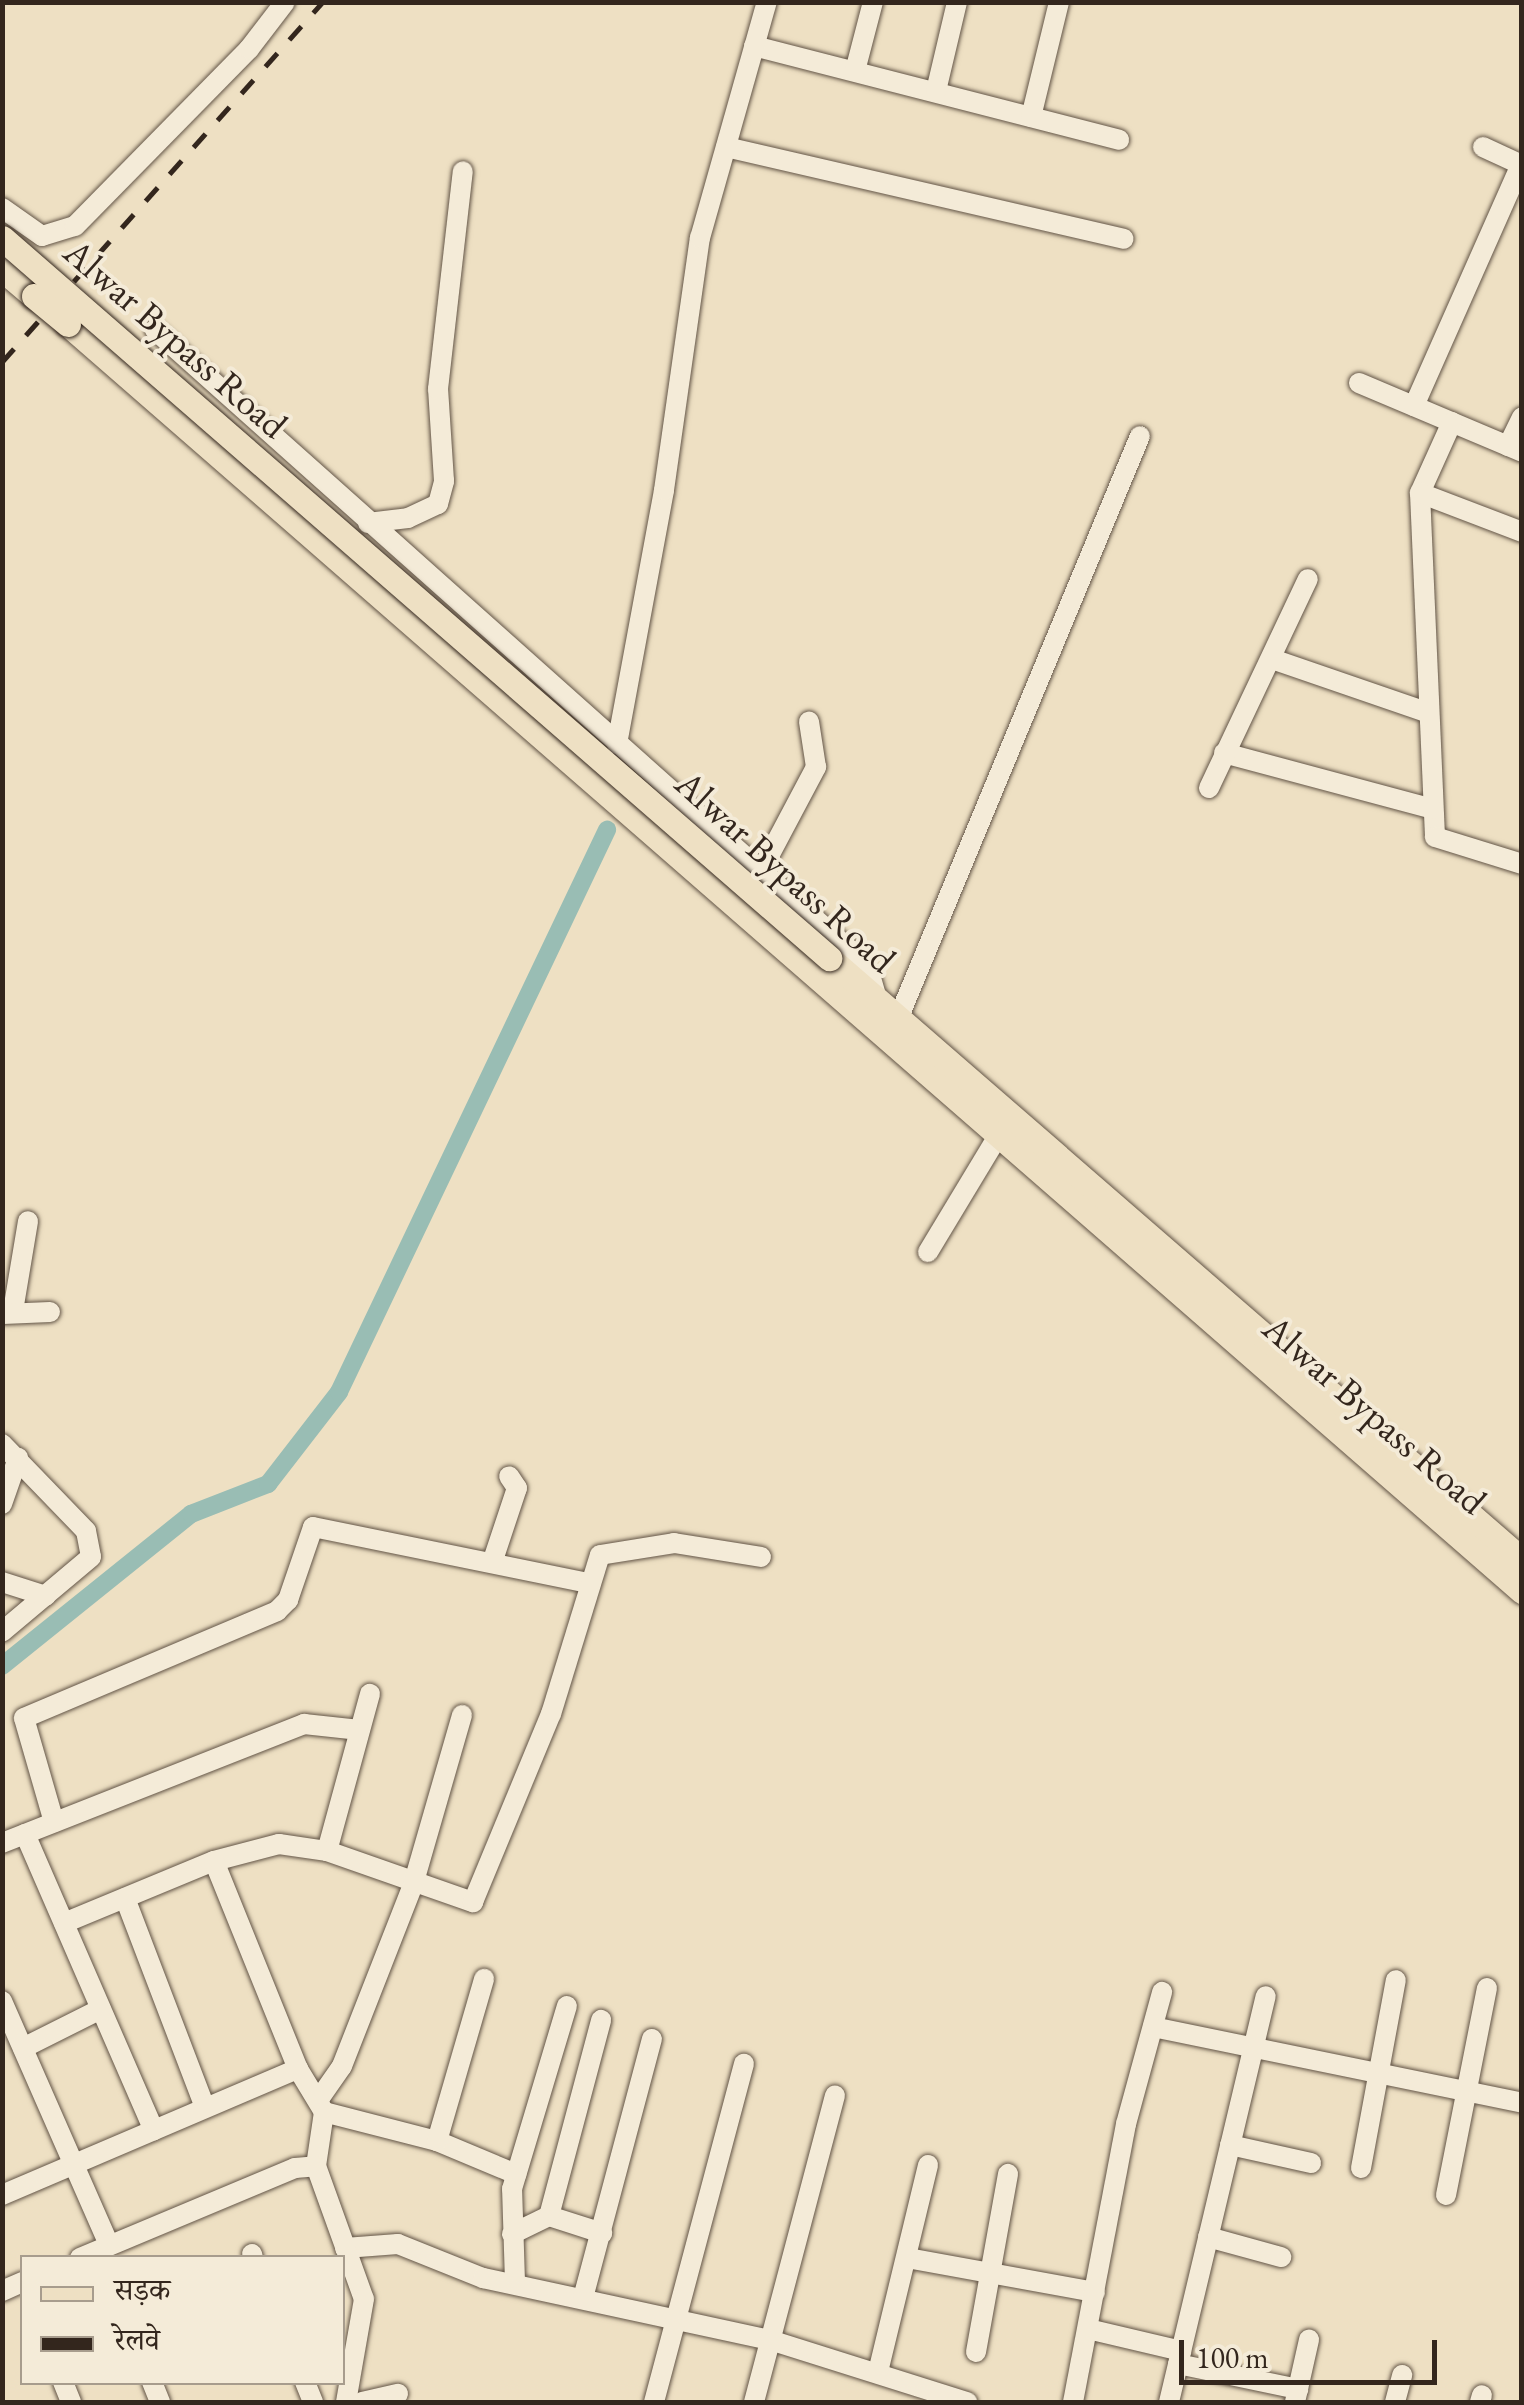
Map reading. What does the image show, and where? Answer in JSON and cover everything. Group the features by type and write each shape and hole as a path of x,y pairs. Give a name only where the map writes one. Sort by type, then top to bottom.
{"main road":[{"name":"Alwar Bypass Road","path":"2,238 1522,1560"},
{"name":"Alwar Bypass Road","path":"2,269 1522,1591"}],"street":[{"path":"2,208 42,236 75,226 249,49 285,2"},
{"path":"617,744 700,238 767,2"},
{"path":"855,70 873,2"},
{"path":"936,91 957,2"},
{"path":"1031,117 1059,2"},
{"path":"754,46 1119,140"},
{"path":"726,147 1123,239"},
{"path":"1414,406 1521,165 1484,148"},
{"path":"368,523 408,518 438,504 444,481 438,389 463,171"},
{"path":"155,330 857,958 888,1011"},
{"path":"1359,383 1515,449 1522,417"},
{"path":"1452,422 1420,493 1426,712 1435,837 1522,864"},
{"path":"888,1011 1140,436"},
{"path":"1420,493 1522,532"},
{"path":"1209,788 1308,578"},
{"path":"1272,659 1426,712"},
{"path":"762,872 816,767 809,722"},
{"path":"1224,752 1433,809"},
{"path":"928,1252 998,1136"},
{"path":"28,1221 8,1313 50,1312"},
{"path":"2,1504 10,1451"},
{"path":"2,1632 92,1557 86,1531 10,1451"},
{"path":"493,1560 517,1488 509,1476"},
{"path":"54,1822 24,1718 278,1611 288,1600 313,1527 493,1560 590,1583"},
{"path":"64,1923 214,1861 280,1844 327,1851 467,1902 478,1898 551,1714 600,1555 613,1548 674,1543 762,1557"},
{"path":"2,1582 46,1596"},
{"path":"327,1851 370,1694"},
{"path":"346,2402 364,2300 316,2166 322,2106 342,2066 413,1885 462,1714"},
{"path":"2,1843 304,1724 360,1730"},
{"path":"24,1834 154,2130"},
{"path":"214,1861 298,2069 322,2106 437,2141 516,2174"},
{"path":"126,1898 205,2108"},
{"path":"437,2141 484,1979"},
{"path":"1361,2168 1396,1980"},
{"path":"1446,2195 1487,1988"},
{"path":"1073,2402 1126,2124 1162,1992"},
{"path":"1169,2402 1266,1996"},
{"path":"2,2001 109,2245"},
{"path":"514,2282 516,2174 567,2006"},
{"path":"23,2048 101,2009"},
{"path":"548,2216 602,2020"},
{"path":"1153,2027 1522,2103"},
{"path":"583,2298 652,2039"},
{"path":"654,2402 744,2064"},
{"path":"2,2195 298,2069"},
{"path":"754,2402 835,2096"},
{"path":"1230,2145 1311,2163"},
{"path":"878,2372 928,2165"},
{"path":"87,2255 280,2174 316,2166"},
{"path":"976,2352 1008,2174"},
{"path":"512,2234 548,2216 602,2233"},
{"path":"1208,2238 1281,2257"},
{"path":"345,2248 398,2244 483,2278 770,2340 967,2402"},
{"path":"907,2258 1095,2292"},
{"path":"1088,2329 1297,2396 1309,2340"},
{"path":"1396,2402 1402,2376"},
{"path":"362,2402 398,2394"}],"waterway":[{"path":"2,1666 191,1514 268,1484 339,1392 607,830"}],"railway":[{"path":"2,362 323,2"}]}
